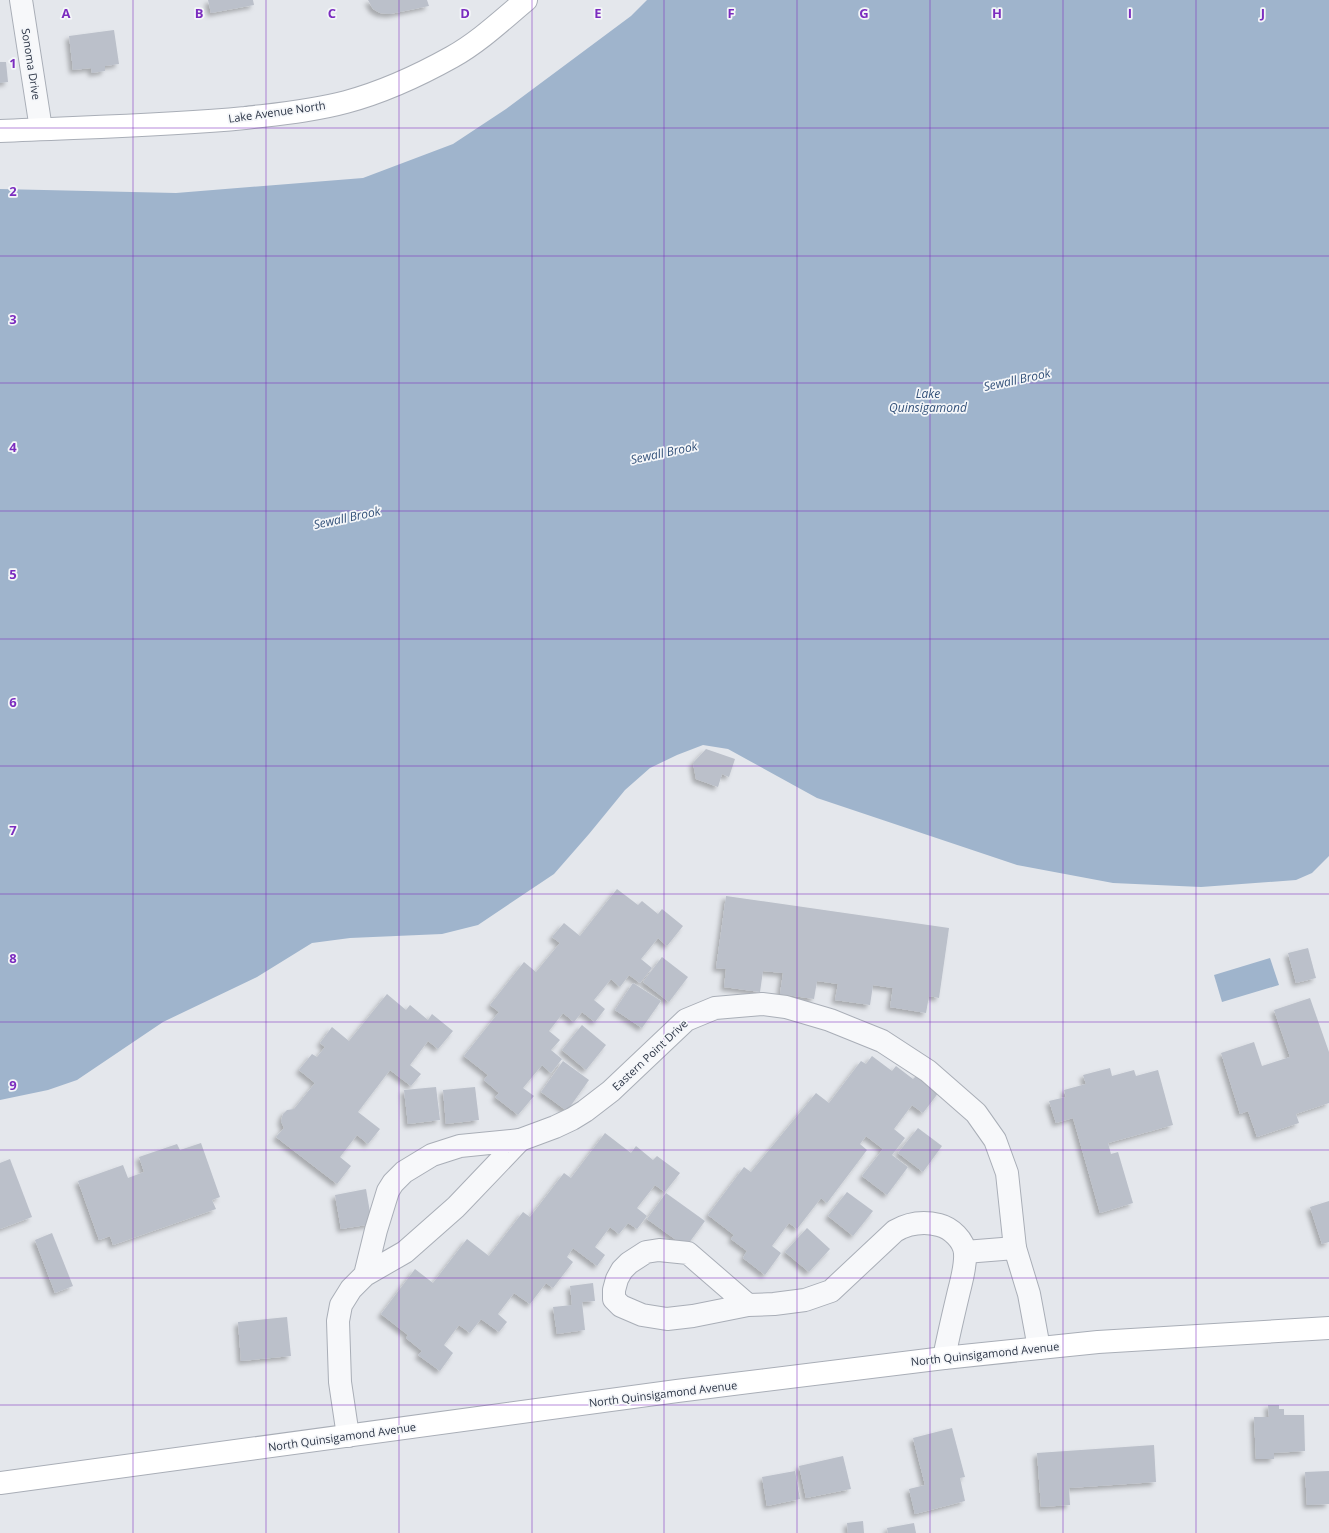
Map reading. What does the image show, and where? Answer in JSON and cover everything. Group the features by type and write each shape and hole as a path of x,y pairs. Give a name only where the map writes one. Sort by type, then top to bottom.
{"main road":[{"name":"Lake Avenue North","path":"0,131 160,125 220,120 305,111 346,102 397,84 453,56 490,30 526,0"},
{"name":"North Quinsigamond Avenue","path":"0,1482 677,1391 944,1358 1170,1337 1329,1328"}],"street":[{"name":"Sonoma Drive","path":"21,0 41,129"},
{"name":"Eastern Point Drive","path":"364,1275 388,1191 393,1183 404,1172 432,1155 460,1146 520,1140 555,1127 585,1111 611,1091 686,1020 715,1008 762,1004 786,1007 830,1020 882,1041 928,1071 976,1113 995,1140 1007,1173 1015,1248 1029,1294 1039,1348"},
{"name":"Eastern Point Drive","path":"348,1436 340,1382 338,1321 341,1305 351,1289 364,1275 405,1252 456,1207 520,1140"},
{"path":"748,1305 688,1253 659,1250 646,1252 629,1263 622,1270 617,1279 614,1290 614,1299 621,1306 642,1315 667,1319 706,1314 748,1305 774,1304 805,1300 831,1291 895,1231 907,1225 931,1223 942,1226 958,1237 965,1252 963,1270 944,1358"},
{"path":"965,1252 1015,1248"}],"water":[{"name":"Lake Quinsigamond","path":"647,0 1329,0 1329,856 1312,873 1296,880 1201,887 1113,883 1017,865 817,798 728,749 703,745 650,768 625,790 554,874 478,925 442,934 350,938 312,943 257,977 163,1022 77,1080 48,1090 0,1100 0,189 176,193 363,178 453,144 506,109 631,16"},
{"path":"1270,958 1279,985 1222,1002 1214,975"}],"building":[{"path":"208,0 253,0 254,5 211,13"},
{"path":"368,0 427,0 429,6 390,14 380,13 373,9"},
{"path":"114,30 119,64 105,66 105,71 92,73 91,68 73,70 69,36"},
{"path":"0,62 6,62 8,82 0,83"},
{"path":"706,749 735,759 729,777 722,774 718,787 696,779 693,763"},
{"path":"617,889 638,905 642,901 658,914 662,909 683,926 667,946 658,938 641,959 652,968 640,983 629,975 620,987 611,979 594,1000 605,1009 595,1022 582,1012 574,1022 563,1013 549,1031 560,1040 551,1050 562,1059 551,1073 542,1065 523,1088 534,1096 518,1115 495,1097 499,1093 484,1080 488,1075 464,1056 499,1012 490,1005 524,962 536,972 560,943 552,937 564,923 580,936"},
{"path":"726,896 949,928 939,998 929,996 926,1013 890,1007 893,988 873,985 870,1005 835,1000 838,984 817,981 814,999 780,994 783,973 763,971 760,992 724,987 726,969 716,968"},
{"path":"1308,948 1316,978 1296,983 1288,953"},
{"path":"662,957 688,977 669,1002 643,982"},
{"path":"633,983 661,1001 642,1028 615,1010"},
{"path":"387,994 406,1010 410,1005 428,1020 432,1014 453,1031 438,1049 428,1041 410,1065 421,1074 411,1086 390,1070 358,1112 380,1129 368,1144 357,1135 340,1157 351,1166 337,1184 276,1137 284,1128 281,1121 283,1114 287,1110 294,1109 315,1083 299,1070 312,1054 317,1057 325,1047 320,1043 332,1027 349,1041"},
{"path":"1310,998 1329,1052 1329,1103 1296,1114 1299,1123 1257,1137 1248,1111 1240,1114 1221,1053 1254,1042 1262,1066 1290,1057 1274,1010"},
{"path":"582,1025 606,1045 586,1070 562,1050"},
{"path":"872,1056 892,1071 896,1066 913,1079 917,1075 939,1092 923,1113 912,1105 894,1129 905,1138 892,1155 908,1167 887,1195 862,1176 883,1149 866,1136 860,1144 867,1150 827,1203 821,1198 797,1229 789,1223 772,1246 781,1253 765,1275 743,1258 747,1251 731,1239 734,1235 708,1215 744,1167 751,1172 816,1093 829,1103 861,1061 866,1064"},
{"path":"563,1061 589,1080 567,1111 541,1092"},
{"path":"1110,1068 1112,1076 1134,1070 1136,1076 1158,1070 1173,1125 1108,1143 1111,1154 1118,1152 1133,1203 1100,1213 1073,1118 1056,1123 1049,1101 1066,1097 1064,1090 1086,1084 1083,1075"},
{"path":"436,1087 440,1120 408,1124 404,1090"},
{"path":"475,1087 479,1120 446,1124 443,1090"},
{"path":"918,1128 942,1146 923,1172 898,1153"},
{"path":"605,1133 631,1153 636,1146 653,1160 657,1156 680,1173 665,1192 655,1185 637,1208 647,1216 637,1229 628,1223 619,1234 610,1227 595,1247 605,1255 597,1266 573,1248 567,1257 573,1262 553,1288 546,1283 530,1304 514,1293 498,1314 507,1322 499,1332 481,1319 470,1333 459,1325 444,1345 453,1353 440,1371 418,1355 422,1351 406,1338 408,1335 381,1314 415,1269 433,1283 467,1239 489,1256 523,1212 530,1217 564,1173 571,1178"},
{"path":"201,1143 220,1197 212,1200 216,1209 113,1245 110,1236 99,1240 78,1181 123,1165 128,1178 144,1172 139,1157 177,1144 180,1150"},
{"path":"10,1159 32,1217 0,1229 0,1163"},
{"path":"366,1189 372,1224 341,1229 335,1195"},
{"path":"847,1192 873,1211 853,1236 828,1216"},
{"path":"666,1193 705,1221 686,1247 647,1219"},
{"path":"1329,1201 1329,1242 1322,1244 1310,1207"},
{"path":"807,1228 830,1249 809,1272 785,1252"},
{"path":"52,1233 73,1286 55,1293 35,1240"},
{"path":"593,1283 595,1301 582,1302 585,1330 557,1334 553,1307 572,1305 570,1286"},
{"path":"287,1317 291,1356 241,1361 238,1322"},
{"path":"1268,1405 1279,1405 1279,1409 1284,1409 1284,1415 1304,1415 1305,1451 1274,1453 1274,1459 1256,1459 1254,1417 1269,1417"},
{"path":"952,1428 965,1477 960,1478 965,1501 915,1514 909,1489 925,1485 913,1438"},
{"path":"1154,1445 1156,1482 1069,1488 1070,1505 1041,1507 1037,1453"},
{"path":"843,1456 851,1489 806,1498 799,1466"},
{"path":"795,1471 800,1499 767,1506 762,1477"},
{"path":"1329,1471 1329,1504 1307,1505 1305,1472"},
{"path":"863,1521 864,1533 848,1533 847,1523"},
{"path":"914,1523 916,1533 888,1533 887,1528"}],"water label":[{"name":"Sewall Brook","path":"1017,380"},
{"name":"Sewall Brook","path":"664,453"},
{"name":"Sewall Brook","path":"347,518"}]}
